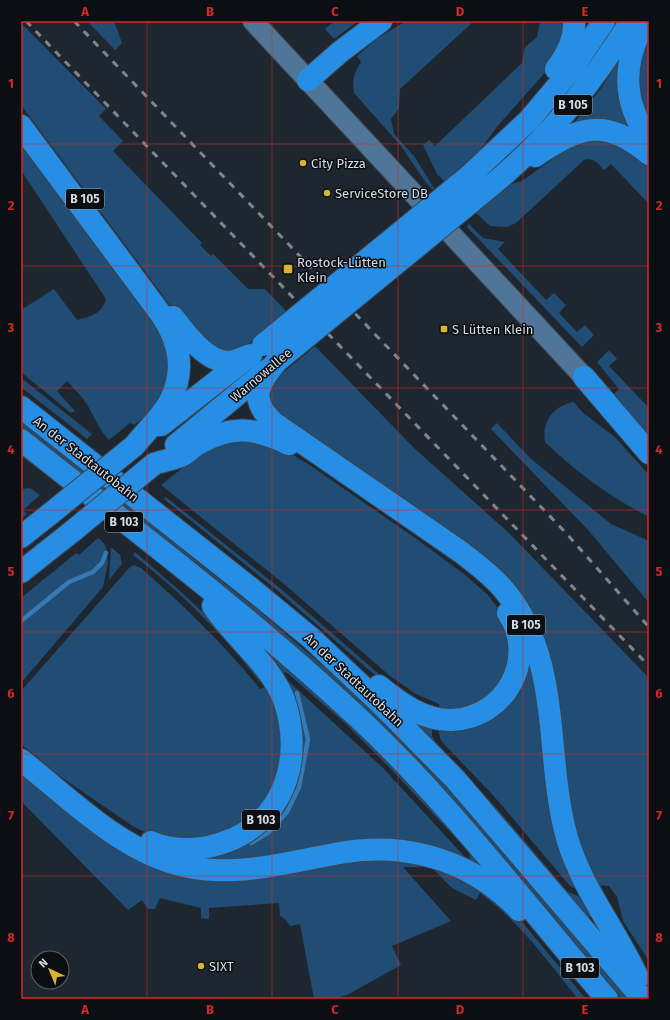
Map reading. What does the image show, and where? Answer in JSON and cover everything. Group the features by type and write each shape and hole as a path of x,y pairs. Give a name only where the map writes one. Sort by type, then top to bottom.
{"highway":[{"path":"308,80 340,52 381,21"},
{"path":"507,142 513,120 538,92 568,51 572,39 574,21"},
{"name":"B 105","path":"507,142 529,120 558,85 590,43 604,21"},
{"name":"B 105","path":"501,178 569,109 606,60 631,21"},
{"path":"645,21 631,53 627,86 632,109 649,139"},
{"name":"B 105","path":"21,113 187,337 199,348 218,360 230,362 257,350"},
{"path":"21,126 151,301 174,336 178,353 179,368 176,384 170,401 135,446"},
{"path":"501,178 546,148 581,131 599,129 615,132 633,140 649,154"},
{"name":"Warnowallee","path":"21,537 257,350 468,177 507,142"},
{"name":"Warnowallee","path":"21,572 501,178"},
{"name":"B 105","path":"277,362 263,378 260,385 258,397 263,413 274,423 461,552 486,572 504,590 521,615 531,633 541,662 548,703 554,764 567,838 577,868 606,923 634,969 648,999"},
{"path":"584,377 649,453"},
{"name":"An der Stadtautobahn","path":"21,407 249,587 311,638 382,705 455,780 644,999"},
{"path":"154,464 182,456 198,444 214,436 231,431 247,430 266,433 290,444 462,564 480,579 498,598 510,616 516,633 519,649 514,677 509,688 501,699 483,713 452,720 436,718 418,713 401,703 338,648 311,638"},
{"name":"An der Stadtautobahn","path":"21,440 288,654 354,713 437,797 512,884 607,999"},
{"name":"B 103","path":"21,749 113,822 136,837 157,845 181,849 207,848 230,841 252,829 271,810 284,788 291,766 292,743 290,720 274,680 238,635 220,617 196,580"},
{"path":"21,760 126,843 151,856 185,866 219,871 249,870 342,853 373,851 405,852 436,857 465,869 496,890 517,908 547,943 587,976"}],"street":[{"path":"253,21 584,377"}],"shaded area":[{"path":"87,21 114,21 122,43 115,50"},
{"path":"334,21 358,21 334,39 325,29"},
{"path":"406,21 474,21 400,89 399,108 391,119 394,134 414,156 434,188 433,190 424,180 401,146 354,93 354,77 361,62 357,56 378,38"},
{"path":"540,21 566,21 566,31 550,67 501,122 476,155 462,169 445,182 437,174 423,145 429,140 435,146 522,63 525,47 537,37"},
{"path":"21,23 106,109 99,116 123,141 113,151 202,243 200,245 211,256 213,254 248,289 265,289 287,312 245,347 236,352 218,352 178,316 21,105"},
{"path":"649,26 649,129 638,110 636,57"},
{"path":"621,55 635,131 571,127 602,87"},
{"path":"21,136 165,332 173,369 157,407 134,425 130,423 109,440 84,400 67,381 57,391 75,411 71,413 21,372 21,310 54,289 77,320 95,314 102,308 106,299 21,170"},
{"path":"583,140 615,141 649,163 649,204 611,164 604,170 595,161 587,159 584,160 516,223 507,227 490,226 476,213 507,185 522,181 572,145"},
{"path":"469,224 483,238 505,242 498,249 546,300 554,293 566,305 559,313 577,332 585,325 594,335 582,347 467,227"},
{"path":"315,346 413,447 510,534 649,678 649,961 623,921 617,897 609,886 593,885 580,853 536,627 269,409 268,388 273,381"},
{"path":"609,350 617,359 609,366 649,408 649,439 614,394 619,389 597,362"},
{"path":"21,378 92,434 87,439 21,387"},
{"path":"574,402 582,412 615,437 649,475 649,517 594,483 569,464 545,442 545,427 550,416 560,407"},
{"path":"21,420 258,610 365,702 448,787 628,999 621,999 444,790 217,583 21,427"},
{"path":"497,423 530,458 611,524 649,541 649,603 589,531 491,429"},
{"path":"241,439 280,447 308,464 414,537 464,574 488,595 502,614 509,632 508,675 482,705 440,712 439,704 416,694 390,676 284,584 161,485 206,449"},
{"path":"30,488 40,495 23,510 27,514 21,519 21,489"},
{"path":"166,497 281,589 387,681 434,711 384,683 278,591 164,499"},
{"path":"98,538 104,543 107,550 108,563 103,587 21,683 21,598 76,553 79,555"},
{"path":"111,547 120,555 122,564 109,580"},
{"path":"135,552 204,613 235,645 265,681 259,681 216,630 184,598 133,555"},
{"path":"134,565 141,568 203,626 232,656 260,689 268,686 283,723 278,786 242,826 197,841 151,835 134,827 61,777 21,744 21,691 130,567"},
{"path":"263,648 267,648 391,762 491,872 471,865 469,852 387,765 346,724 286,672 278,675 261,650"},
{"path":"530,659 580,891 570,886 492,794 443,743 440,738 438,727 449,728"},
{"path":"285,678 383,768 464,856 464,861 449,855 237,863 192,858 223,854 250,842 294,789 301,764 302,746"},
{"path":"406,715 432,726 432,736 435,741 499,811 568,892 583,898 595,915 587,919"},
{"path":"21,770 132,856 314,865 383,859 447,868 512,910 586,999 578,999 508,916 480,893 476,900 452,888 431,867 403,867 451,921 392,946 401,965 347,995 333,999 314,999 300,924 290,926 286,920 280,916 279,903 209,908 209,919 201,918 201,908 160,898 155,909 148,909 142,900 128,910 21,801"}],"waterway":[{"path":"21,621 69,582 93,572 102,563 106,553"},
{"path":"251,843 268,833 287,812 299,787 308,739 297,693"}],"railway":[{"path":"26,21 649,666"},
{"path":"74,21 567,534 649,627"}],"place":[{"name":"City Pizza","path":"303,163"},
{"name":"ServiceStore DB","path":"327,193"},
{"name":"Rostock-Lütten Klein","path":"288,269"},
{"name":"S Lütten Klein","path":"444,329"},
{"name":"SIXT","path":"201,966"}]}
